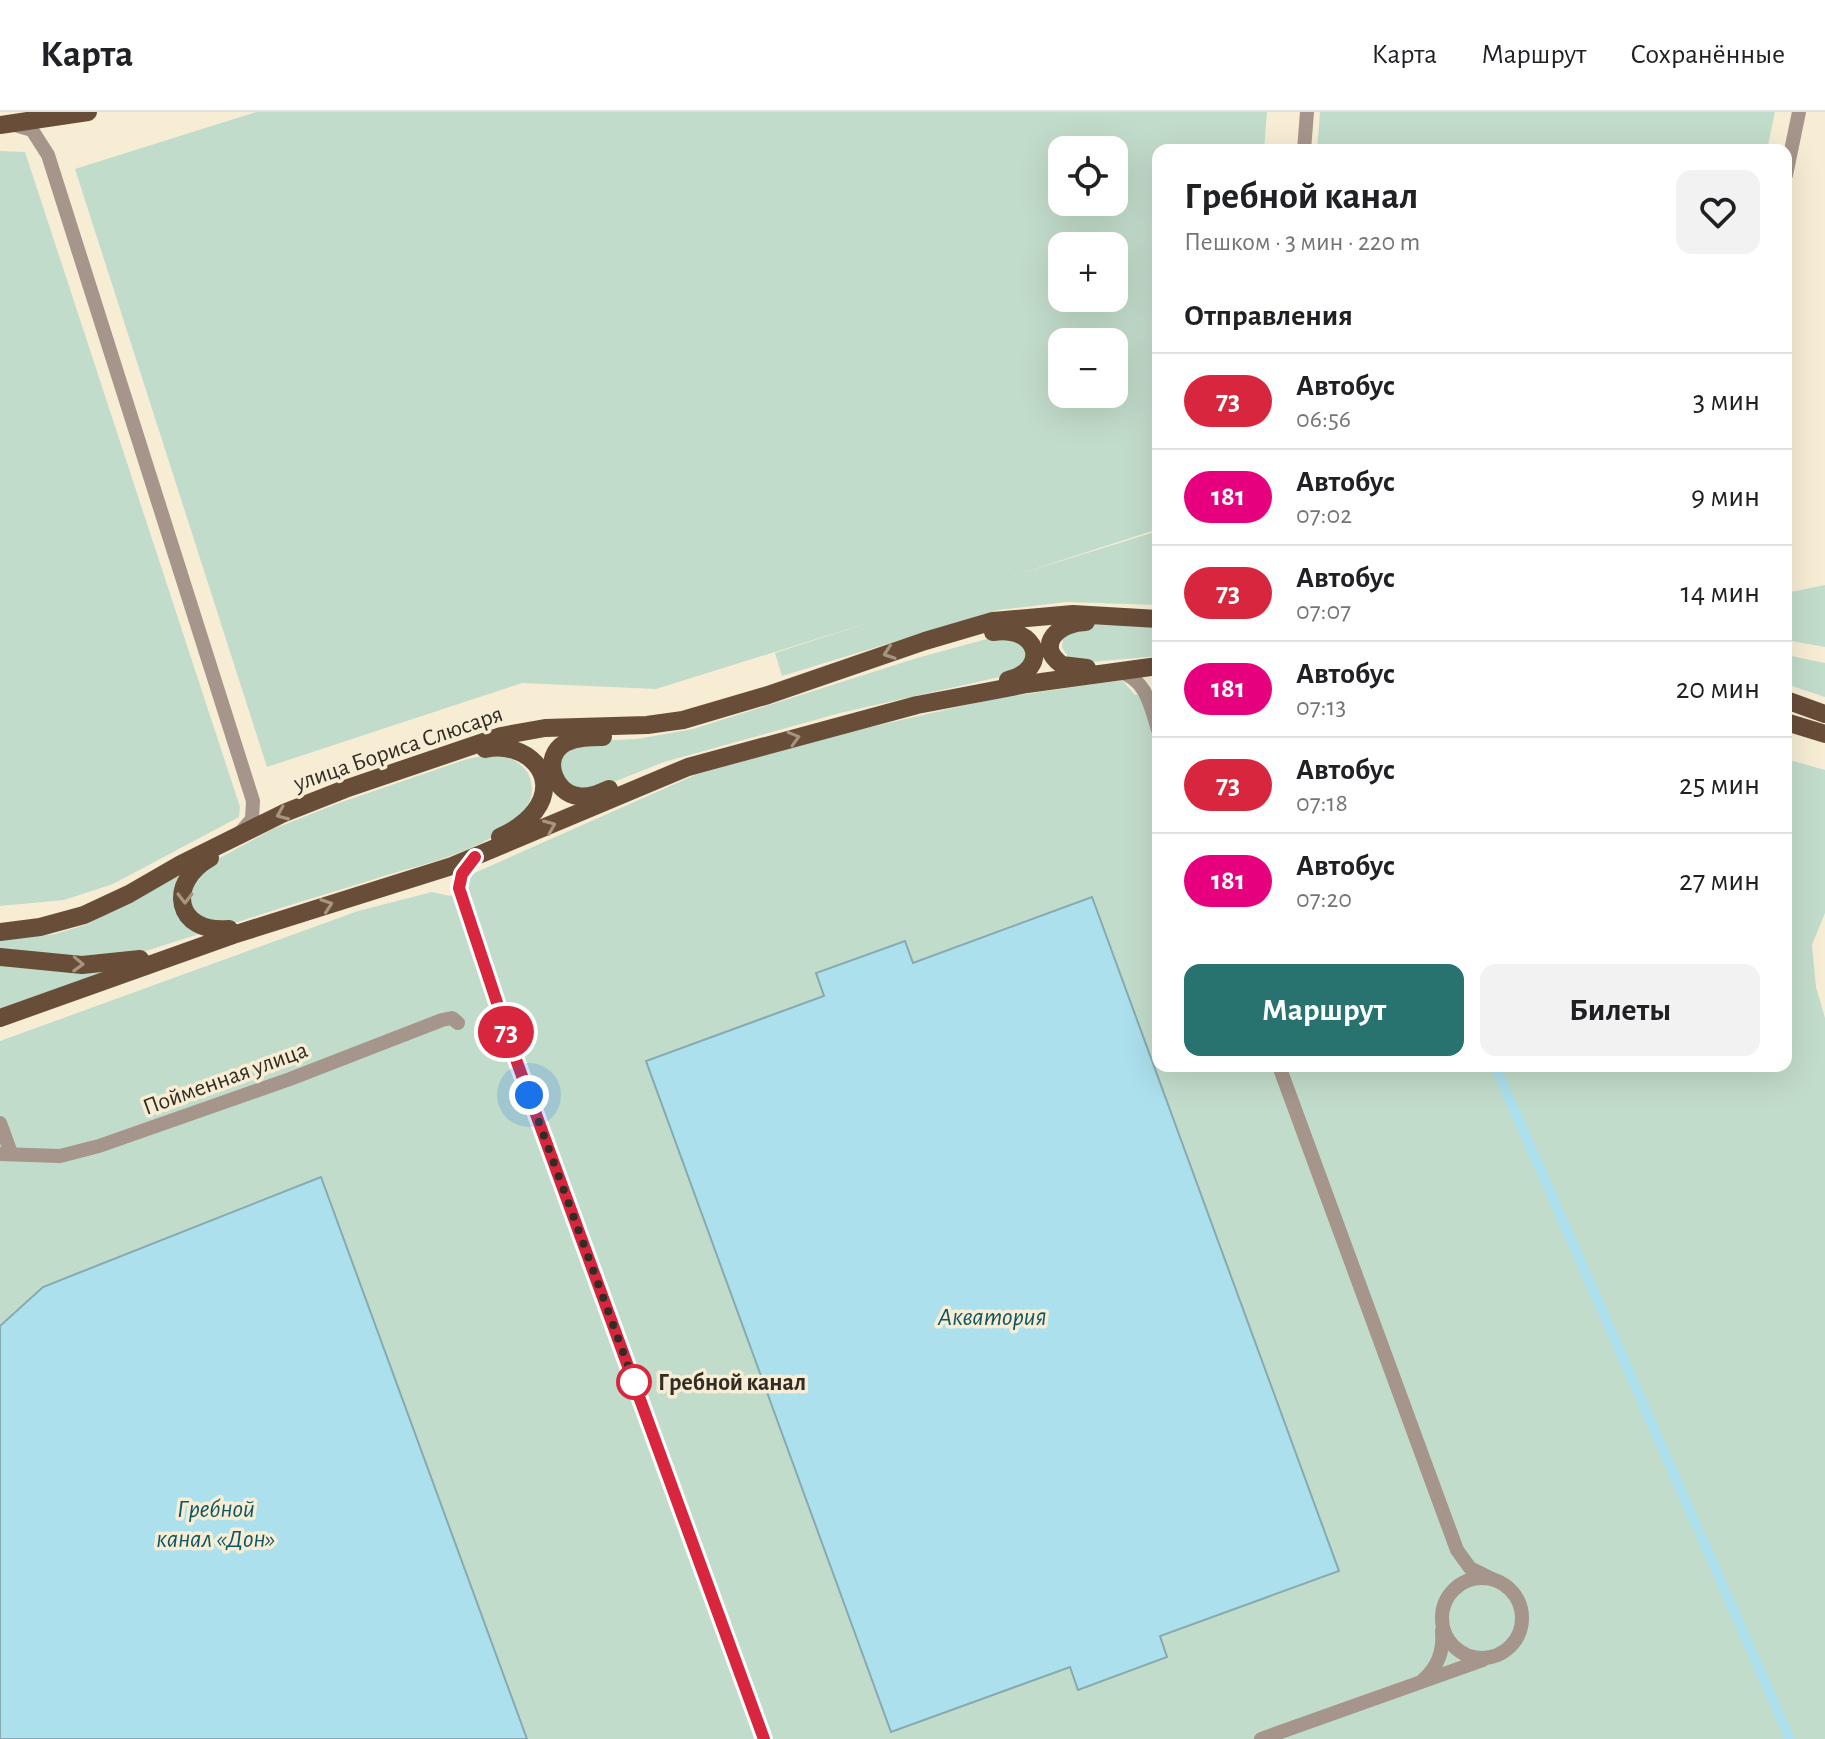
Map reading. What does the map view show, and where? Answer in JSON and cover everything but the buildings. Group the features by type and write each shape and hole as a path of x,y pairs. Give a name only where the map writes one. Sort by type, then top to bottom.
{"main road":[{"path":"5,124 88,112"},
{"name":"улица Бориса Слюсаря","path":"0,932 40,927 84,915 246,831 323,798 472,744 557,727 647,725 683,720 993,621 1073,614 1152,618"},
{"path":"1125,670 1121,665 1070,668 1055,660 1050,645 1055,632 1071,623 1125,623 1135,617"},
{"path":"925,641 937,646 1007,630 1017,631 1029,640 1034,653 1028,671 1012,679 965,689 958,696"},
{"path":"683,720 639,734 567,742 559,747 552,765 557,783 567,793 583,797 645,774 688,767 917,705 1125,670 1152,669"},
{"path":"1792,702 1825,714"},
{"path":"1792,724 1825,734"},
{"path":"407,768 417,771 496,747 510,747 522,751 538,768 543,779 543,790 535,811 510,832 453,859 452,866"},
{"path":"0,1018 286,917 452,866 688,767"},
{"path":"229,929 205,929 190,919 185,912 182,892 189,875 199,865 251,837 246,831"},
{"path":"0,957 82,965 129,962 273,914 286,917"}],"street":[{"path":"1304,144 1307,112"},
{"path":"1792,146 1799,112"},
{"path":"62,116 47,137 48,155 253,801 252,819 246,831"},
{"path":"5,124 32,130 48,155"},
{"path":"1125,670 1145,690 1152,712"},
{"path":"1145,690 1152,676"},
{"path":"475,857 462,874 459,888 514,1054 764,1739"},
{"path":"428,874 443,878 459,888"},
{"name":"Пойменная улица","path":"6,1154 60,1156 99,1146 290,1079 442,1020 452,1018 458,1023"},
{"path":"1261,1739 1496,1656 1509,1648 1518,1636 1522,1623 1521,1608 1515,1595 1505,1585 1470,1568 1457,1550 1281,1072"},
{"path":"0,1123 6,1154"},
{"path":"1419,1682 1433,1671 1441,1653 1441,1611 1456,1577 1457,1550"},
{"path":"1447,1596 1467,1580 1479,1577 1492,1579"},
{"path":"1442,1628 1450,1643 1463,1654 1479,1658 1496,1656"}],"green space":[{"path":"256,112 1267,112 1264,144 1152,144 1152,531 1013,576 1152,533 1152,605 1066,602 998,610 782,676 775,653 877,620 656,689 522,683 267,767 75,169"},
{"path":"1320,112 1775,112 1768,144 1317,144"},
{"path":"0,151 25,152 240,807 239,817 113,884 64,900 0,906"},
{"path":"1825,585 1825,647 1792,641 1792,592"},
{"path":"1084,624 1152,625 1152,657 1091,662 1068,657 1062,647 1064,634"},
{"path":"1005,634 1015,635 1030,655 1013,674 840,713 664,762 591,791 565,786 559,757 566,748 592,741 637,739 693,729 917,658"},
{"path":"1792,656 1825,663 1825,697 1792,686"},
{"path":"1122,680 1135,695 1152,691 1152,1072 1792,1072 1792,761 1825,770 1825,913 1812,945 1816,987 1825,1018 1825,1739 0,1739 0,1041 358,911 432,892 450,896 469,888 470,875 695,775 844,733 993,699"},
{"path":"497,753 516,761 525,769 531,781 532,795 517,819 487,840 442,859 229,925 195,919 187,887 201,868 273,829 339,803 467,759"},
{"path":"177,875 202,933 146,951 99,958 0,949 0,940 55,934 88,924"},
{"path":"0,963 115,970 0,1010"}],"water":[{"name":"Акватория","path":"1092,897 1152,1061 1152,1072 1156,1072 1339,1571 1160,1636 1167,1657 1078,1690 1070,1667 891,1732 646,1061 824,996 816,973 905,941 913,963"},
{"name":"Гребной канал «Дон»","path":"321,1177 527,1739 0,1739 0,1326 43,1287"}],"waterway":[{"path":"1498,1072 1697,1527"},
{"path":"1701,1536 1790,1739"}],"bus line":[{"name":"73","path":"475,857 462,874 459,888 483,962 764,1739"}],"place":[{"name":"Гребной канал","path":"634,1382"}],"route":[{"path":"529,1095 634,1382"}]}
